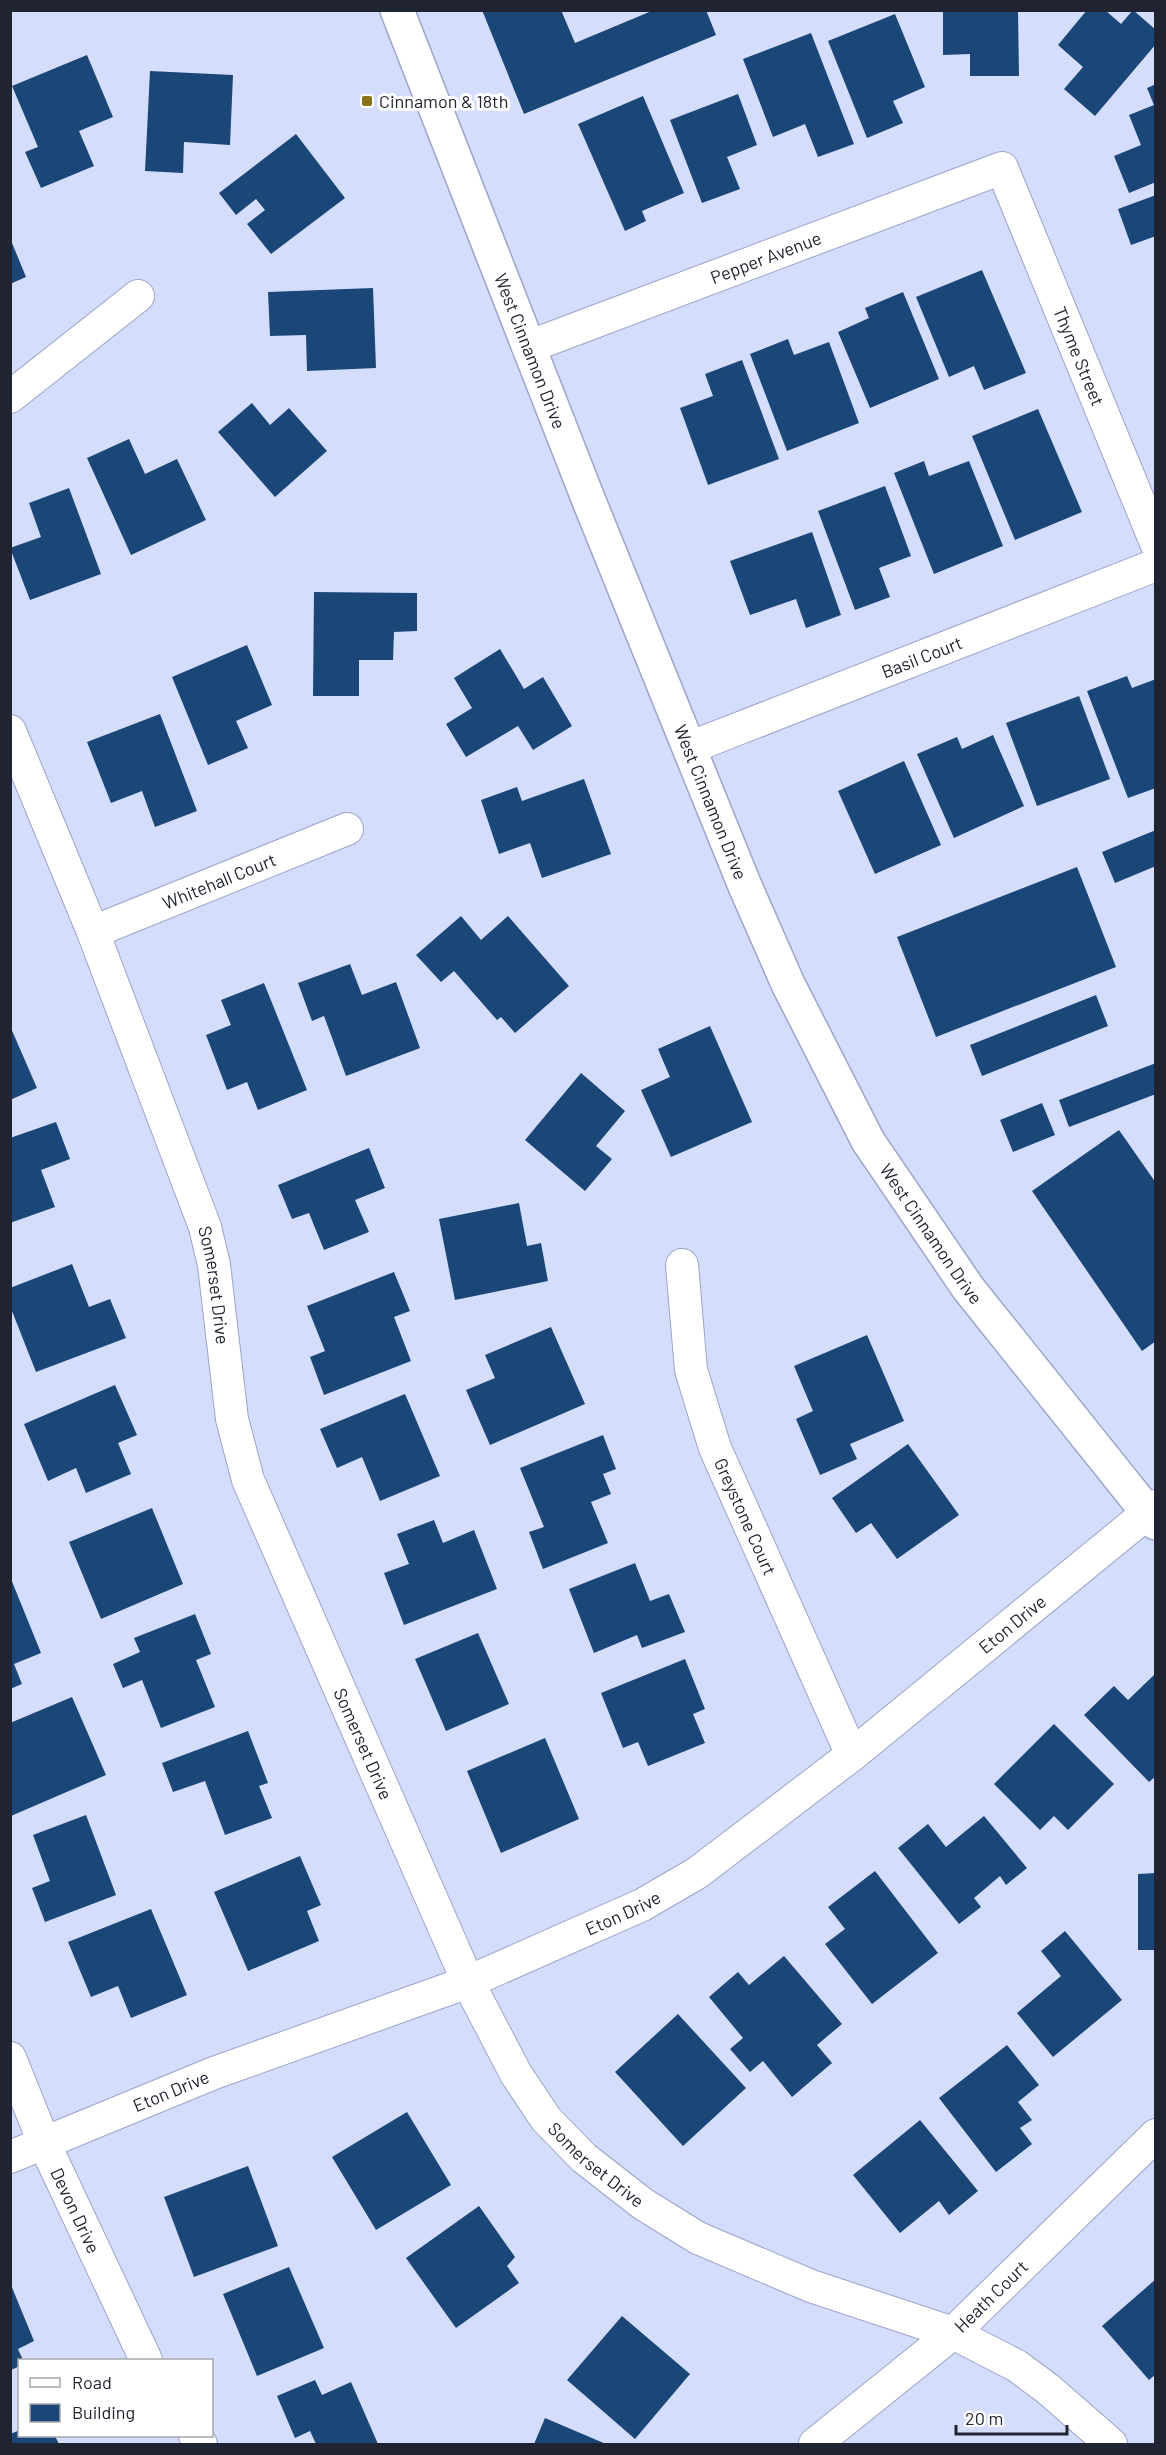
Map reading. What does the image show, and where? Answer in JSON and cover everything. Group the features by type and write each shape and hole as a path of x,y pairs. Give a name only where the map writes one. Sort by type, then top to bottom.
{"main road":[{"name":"West Cinnamon Drive","path":"397,10 528,347 689,748 788,984 868,1141 968,1288 1153,1514"}],"street":[{"name":"Pepper Avenue","path":"528,347 1002,168"},
{"name":"Thyme Street","path":"1002,168 1155,543"},
{"path":"10,397 138,296"},
{"name":"Basil Court","path":"689,748 1155,565"},
{"name":"Somerset Drive","path":"10,731 93,932 205,1227 214,1265 232,1419 248,1480 468,1982 516,2074 546,2119 584,2158 643,2204 698,2238 811,2286 953,2333 1017,2366 1048,2389 1111,2445"},
{"name":"Whitehall Court","path":"93,932 347,829"},
{"name":"Greystone Court","path":"682,1265 691,1370 702,1412 715,1448 852,1755"},
{"name":"Eton Drive","path":"10,2157 45,2145 214,2073 468,1982 642,1905 697,1873 852,1755 1153,1514"},
{"name":"Devon Drive","path":"10,2058 45,2145 145,2359"},
{"name":"Heath Court","path":"815,2445 953,2333 1155,2135"}],"building":[{"path":"482,10 561,10 575,43 654,10 706,10 716,35 524,114"},
{"path":"943,10 1018,10 1019,76 970,76 970,54 943,55"},
{"path":"1087,10 1105,10 1121,24 1133,10 1156,30 1156,44 1095,116 1064,89 1083,67 1058,45"},
{"path":"895,14 925,87 893,101 903,123 867,138 828,41"},
{"path":"811,33 854,144 818,157 805,124 773,137 743,59"},
{"path":"87,55 113,117 79,131 94,166 41,188 25,152 38,147 12,86"},
{"path":"150,71 233,75 230,145 184,142 183,173 145,171"},
{"path":"1156,84 1156,182 1129,193 1114,156 1141,145 1129,115 1154,105 1147,88"},
{"path":"738,94 757,145 727,157 740,189 702,203 670,120"},
{"path":"643,96 684,193 642,211 646,221 625,231 578,124"},
{"path":"296,134 345,198 271,254 247,224 265,210 256,199 236,215 219,193"},
{"path":"1156,195 1156,236 1131,245 1118,209"},
{"path":"10,238 26,277 10,284"},
{"path":"982,270 1026,373 984,390 974,366 949,377 916,297"},
{"path":"373,288 376,368 307,371 306,335 270,336 268,292"},
{"path":"903,292 939,379 870,408 838,332 869,318 865,308"},
{"path":"788,339 794,355 829,342 859,423 787,451 750,354"},
{"path":"742,360 779,459 708,485 680,408 713,396 705,374"},
{"path":"252,403 270,425 289,408 327,451 275,497 218,432"},
{"path":"1038,409 1082,512 1015,540 972,436"},
{"path":"129,439 145,474 177,459 206,520 131,555 87,458"},
{"path":"924,461 929,476 969,461 1003,546 934,574 894,473"},
{"path":"885,486 911,556 879,568 890,597 855,610 818,511"},
{"path":"69,488 101,574 30,600 10,548 41,537 29,503"},
{"path":"812,532 841,615 806,628 796,599 750,615 730,561"},
{"path":"314,592 417,593 417,631 394,632 393,660 359,660 359,696 313,696"},
{"path":"247,645 272,705 236,721 248,748 208,765 172,677"},
{"path":"500,649 524,689 543,677 572,726 533,750 518,726 466,757 446,724 472,708 454,678"},
{"path":"1127,676 1132,688 1156,679 1156,788 1128,798 1087,691"},
{"path":"1079,696 1110,779 1037,806 1006,723"},
{"path":"160,714 197,811 155,827 142,791 111,803 87,742"},
{"path":"993,735 1024,806 954,838 917,754 957,737 962,749"},
{"path":"904,761 941,845 875,874 838,791"},
{"path":"584,779 611,854 542,878 530,843 499,854 481,800 517,787 522,801"},
{"path":"1156,830 1156,866 1115,883 1102,852"},
{"path":"1077,867 1116,967 936,1037 897,937"},
{"path":"461,916 481,940 508,916 569,986 515,1033 501,1017 497,1020 454,971 441,982 416,955"},
{"path":"350,964 362,995 396,982 420,1048 346,1076 324,1016 312,1021 298,983"},
{"path":"264,983 307,1090 258,1110 247,1082 227,1090 206,1035 231,1025 221,1000"},
{"path":"1096,995 1108,1026 982,1076 970,1045"},
{"path":"10,1026 37,1088 10,1100"},
{"path":"710,1026 752,1122 671,1157 641,1090 670,1077 658,1049"},
{"path":"1156,1063 1156,1094 1069,1127 1059,1100"},
{"path":"581,1073 625,1111 596,1146 612,1159 585,1191 525,1140"},
{"path":"1042,1103 1055,1135 1013,1152 1000,1120"},
{"path":"56,1122 70,1159 41,1170 55,1207 10,1223 10,1138"},
{"path":"1119,1130 1156,1183 1156,1341 1142,1351 1032,1191"},
{"path":"369,1148 385,1188 355,1200 369,1232 324,1250 309,1213 292,1219 278,1185"},
{"path":"519,1203 527,1246 541,1243 548,1281 455,1300 439,1219"},
{"path":"72,1264 89,1307 110,1299 126,1338 36,1372 10,1306 10,1288"},
{"path":"394,1272 410,1311 394,1317 411,1361 324,1395 310,1357 325,1351 307,1306"},
{"path":"551,1327 585,1404 490,1445 466,1390 495,1378 485,1355"},
{"path":"867,1335 904,1421 850,1444 857,1459 820,1475 796,1419 813,1411 794,1366"},
{"path":"115,1385 137,1435 118,1443 131,1474 86,1493 76,1468 48,1481 24,1424"},
{"path":"405,1394 440,1476 380,1501 362,1457 337,1468 320,1429"},
{"path":"603,1435 616,1469 603,1474 611,1494 591,1502 608,1543 543,1569 529,1532 544,1527 520,1468"},
{"path":"908,1444 959,1515 897,1559 871,1523 856,1533 832,1498"},
{"path":"152,1508 183,1584 101,1619 69,1542"},
{"path":"434,1520 443,1543 474,1530 497,1589 404,1625 384,1573 409,1564 397,1534"},
{"path":"635,1563 650,1601 669,1594 685,1632 642,1648 637,1635 594,1653 569,1589"},
{"path":"11,1579 41,1653 14,1664 22,1684 10,1689"},
{"path":"195,1614 211,1654 196,1660 215,1707 161,1728 142,1680 123,1688 113,1664 140,1652 134,1638"},
{"path":"478,1633 509,1704 446,1731 415,1659"},
{"path":"685,1659 705,1709 693,1714 705,1743 648,1766 638,1742 623,1748 601,1693"},
{"path":"1154,1675 1156,1776 1149,1782 1084,1715 1114,1686 1128,1700"},
{"path":"72,1697 106,1775 11,1816 10,1723"},
{"path":"1054,1724 1114,1784 1068,1830 1054,1816 1040,1830 994,1784"},
{"path":"248,1731 268,1783 259,1786 272,1818 225,1835 205,1781 173,1792 162,1763"},
{"path":"545,1738 579,1819 501,1853 467,1771"},
{"path":"86,1815 116,1895 45,1922 32,1888 50,1881 33,1835"},
{"path":"984,1816 1027,1868 1006,1885 1000,1876 974,1898 981,1907 959,1924 898,1848 928,1824 946,1847"},
{"path":"300,1856 321,1905 307,1911 319,1941 248,1971 214,1892"},
{"path":"875,1871 938,1953 872,2004 825,1944 845,1929 828,1907"},
{"path":"1156,1873 1156,1950 1138,1950 1138,1874"},
{"path":"151,1909 187,1995 131,2018 118,1986 91,1997 68,1942"},
{"path":"1065,1931 1122,2000 1053,2057 1017,2013 1061,1976 1041,1951"},
{"path":"784,1956 842,2024 817,2045 832,2063 792,2097 763,2061 750,2072 730,2049 743,2038 709,1997 738,1972 749,1985"},
{"path":"678,2014 746,2088 683,2146 615,2072"},
{"path":"1007,2045 1039,2085 1018,2102 1032,2120 1020,2128 1032,2144 996,2172 939,2098"},
{"path":"407,2112 451,2185 376,2230 332,2157"},
{"path":"920,2120 978,2191 949,2215 939,2201 900,2233 853,2175"},
{"path":"248,2166 278,2246 194,2277 164,2197"},
{"path":"479,2206 515,2257 507,2266 519,2283 456,2328 406,2258"},
{"path":"289,2267 324,2348 257,2376 223,2294"},
{"path":"1156,2279 1156,2374 1149,2380 1102,2326"},
{"path":"11,2285 34,2341 18,2349 23,2359 18,2359 18,2367 11,2370"},
{"path":"622,2316 690,2374 635,2439 567,2380"},
{"path":"315,2380 322,2395 351,2382 378,2444 316,2444 310,2431 295,2438 277,2396"},
{"path":"545,2418 606,2444 534,2444"},
{"path":"18,2431 18,2437 56,2437 59,2444 10,2444 10,2434"}],"place":[{"name":"Cinnamon & 18th","path":"367,101"}]}
